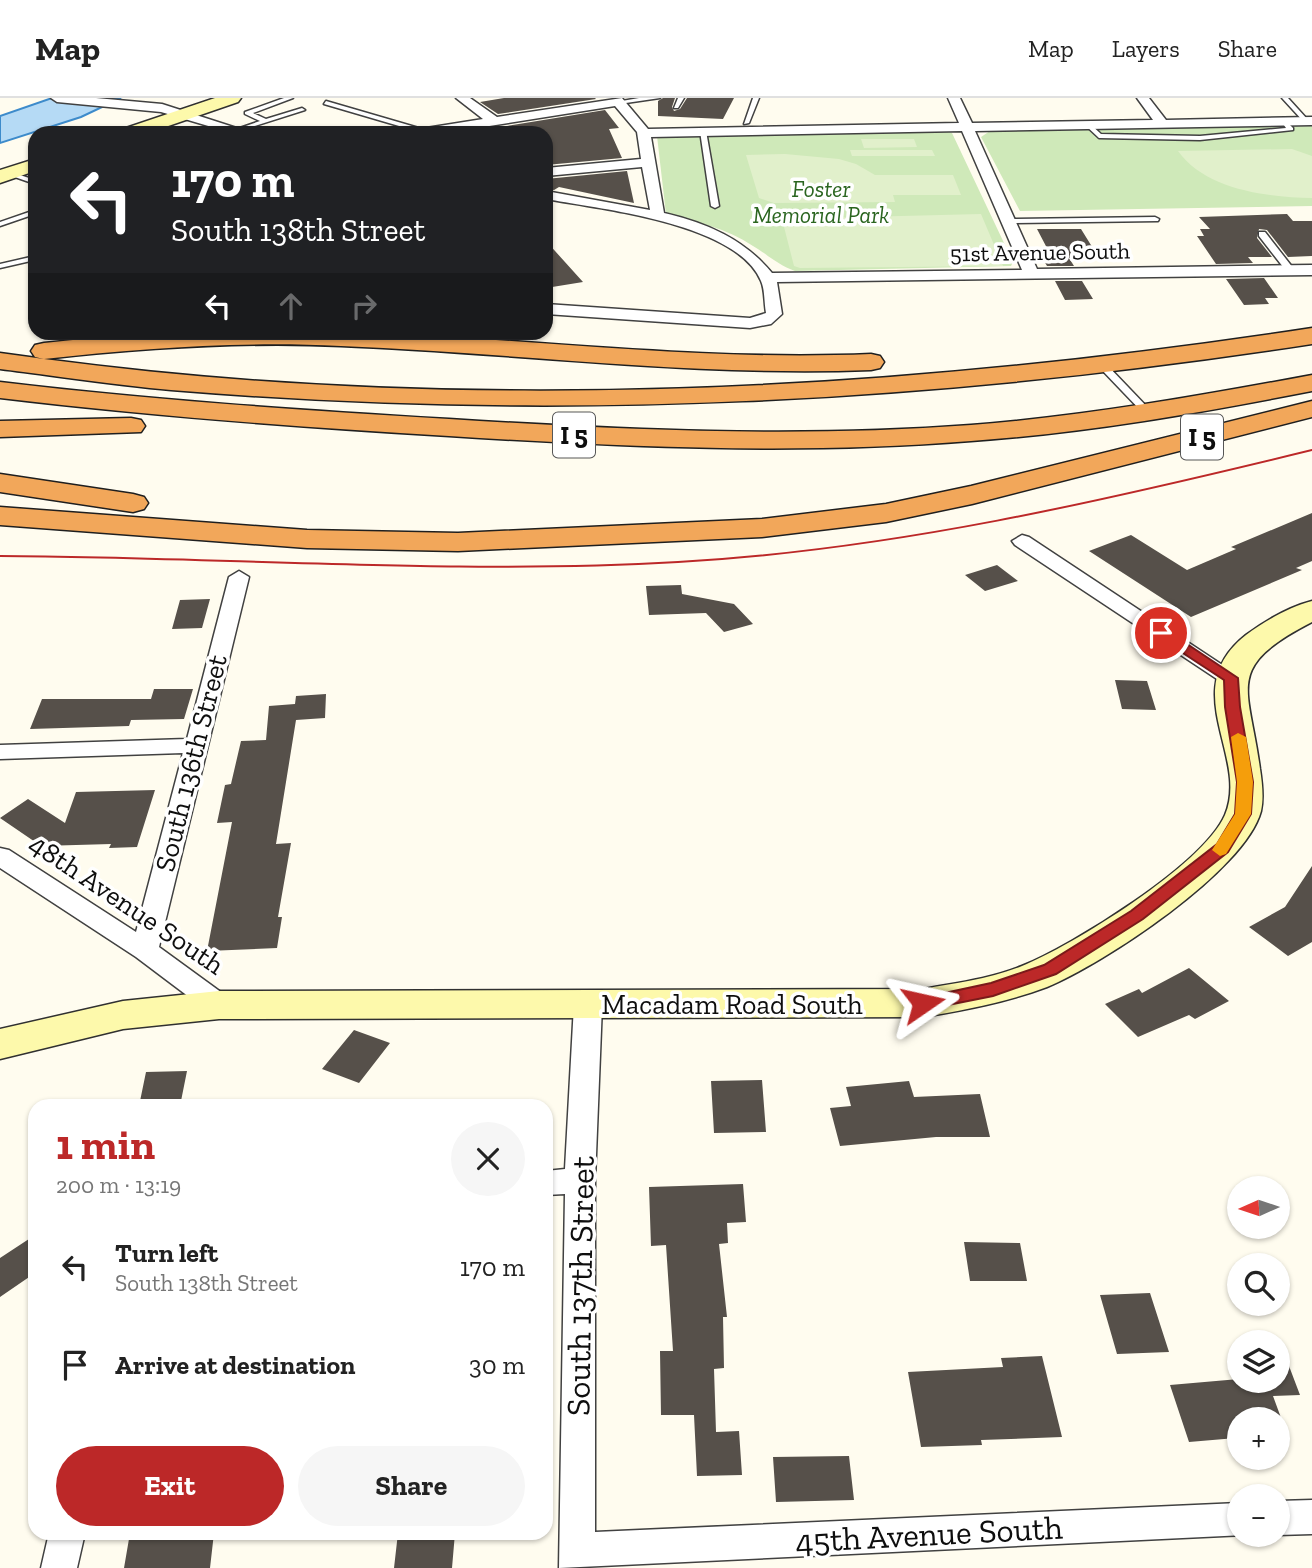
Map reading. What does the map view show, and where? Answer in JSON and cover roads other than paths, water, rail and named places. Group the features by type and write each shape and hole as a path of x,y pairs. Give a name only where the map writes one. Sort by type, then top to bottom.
{"highway":[{"path":"371,340 765,365 1028,353 1312,321"},
{"name":"I 5","path":"0,358 168,381 302,390 438,397 622,398 883,387 1103,366 1312,336"},
{"path":"0,358 105,344 172,340"},
{"name":"I 5","path":"0,390 205,412 680,440 970,433 1148,413 1312,383"},
{"path":"0,429 186,428 672,457 796,457 929,451 1123,429 1240,409 1312,407"},
{"name":"I 5","path":"0,483 191,510 454,525 621,520 803,508 1091,463 1312,407"},
{"path":"0,516 307,539 458,542 629,536 762,528 886,513 972,495 1091,463"}],"street":[{"path":"57,98 162,108 223,126"},
{"path":"151,126 232,98"},
{"path":"462,98 494,121"},
{"path":"954,98 1032,275"},
{"path":"1143,98 1162,123"},
{"path":"462,126 617,100 644,132 658,217"},
{"path":"644,132 1309,121"},
{"path":"553,171 649,162"},
{"path":"5,176 28,168"},
{"path":"553,196 658,217 729,241 751,256 768,278 774,314 765,321 684,320 553,310"},
{"name":"51st Avenue South","path":"768,278 1312,270"},
{"path":"1022,541 1231,678 1245,653 1265,634 1312,610"},
{"name":"South 136th Street","path":"145,950 194,746 239,577"},
{"name":"Macadam Road South","path":"0,1044 123,1016 219,1005 923,1003 993,989 1050,969 1137,915 1223,848 1243,814 1245,782 1232,707 1231,678"},
{"path":"0,752 194,746"},
{"name":"48th Avenue South","path":"0,856 145,950 219,1005"},
{"name":"South 137th Street","path":"577,1559 580,1181 588,1005"},
{"path":"553,1183 580,1181"},
{"path":"1290,1518 1312,1517"},
{"name":"45th Avenue South","path":"577,1559 1227,1521"},
{"path":"59,1568 65,1540"}],"lane":[{"path":"265,121 247,113 290,98"},
{"path":"617,100 657,98"},
{"path":"676,107 681,98"},
{"path":"746,123 755,98"},
{"path":"1285,98 1309,121"},
{"path":"326,103 404,126"},
{"path":"255,126 302,110"},
{"path":"1087,124 1099,136 1183,138 1291,129 1284,121"},
{"path":"703,131 715,206"},
{"path":"5,176 28,181"},
{"path":"0,223 28,214"},
{"path":"1009,221 1155,219"},
{"path":"1262,234 1290,270"},
{"path":"0,266 28,260"},
{"path":"1103,366 1148,413"}],"water":[{"path":"52,98 121,98 81,117 53,126 28,126 28,134 0,143 0,116"}],"tram line":[{"path":"0,556 508,567 593,566 758,556 838,547 997,521 1312,450"}],"park label":[{"name":"Foster Memorial Park","path":"821,202"}]}
